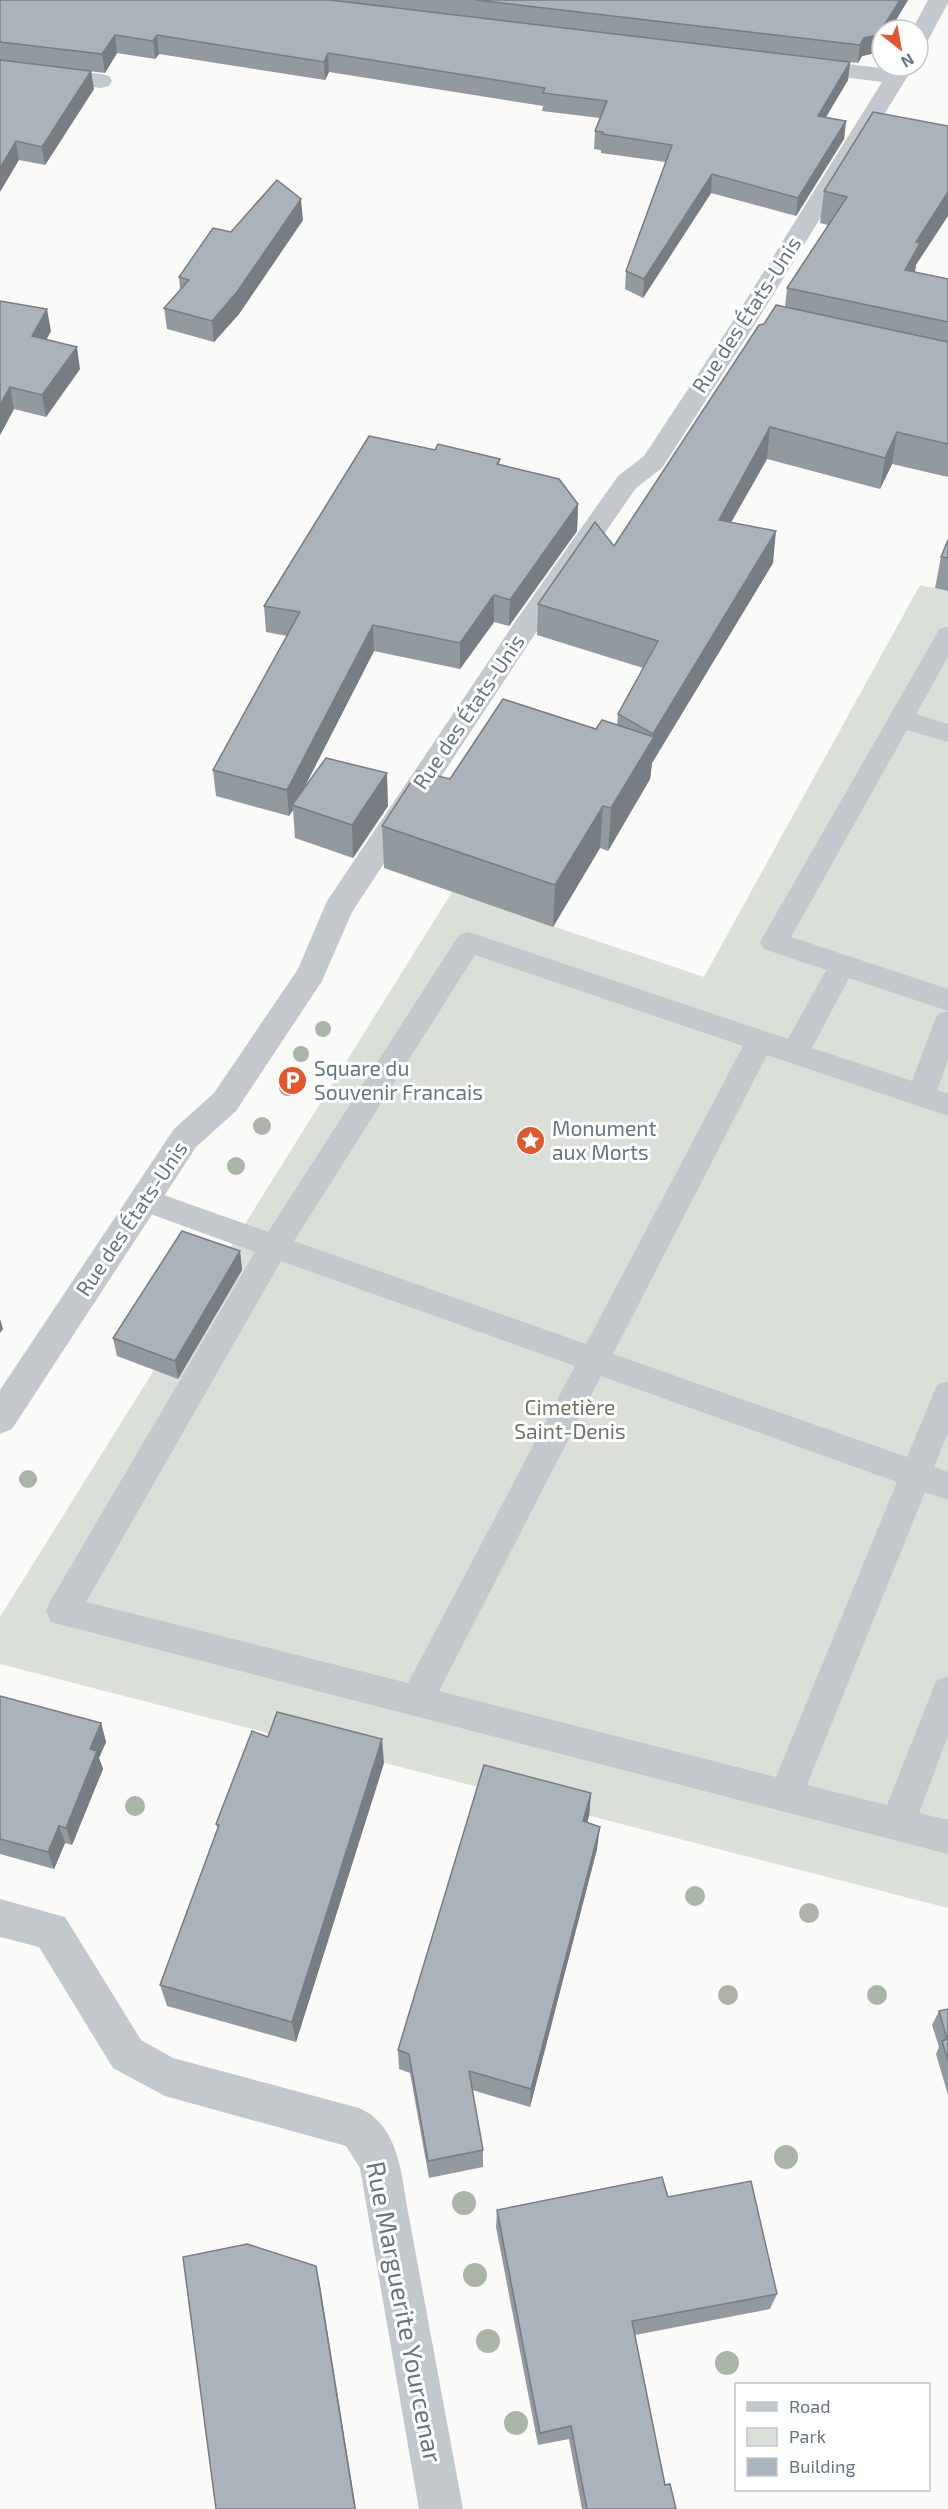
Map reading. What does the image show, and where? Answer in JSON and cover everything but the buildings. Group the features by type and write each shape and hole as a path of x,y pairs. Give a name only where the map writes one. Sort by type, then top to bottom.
{"street":[{"path":"929,18 939,0"},
{"path":"788,64 870,69"},
{"path":"0,69 101,81"},
{"name":"Rue des États-Unis","path":"0,1419 185,1138 225,1102 310,974 338,909 527,625 627,482 653,462 755,323 897,78"},
{"name":"Rue Marguerite Yourcenar","path":"0,1918 51,1931 127,2054 165,2076 359,2129 380,2161 385,2201 441,2509"}],"lane":[{"path":"948,634 774,942 948,1000"},
{"path":"901,719 948,733"},
{"path":"948,1022 935,1100 469,942 274,1247 63,1611 948,1837"},
{"path":"795,1053 842,965"},
{"path":"416,1701 760,1041"},
{"path":"144,1200 948,1486"},
{"path":"786,1796 948,1394"},
{"path":"897,1824 948,1692"}],"green space":[{"name":"Cimetière Saint-Denis","path":"920,585 948,591 948,1908 0,1664 0,1617 452,892 704,977"}],"place":[{"name":"Square du Souvenir Francais","path":"293,1081"},
{"name":"Monument aux Morts","path":"531,1141"}]}
